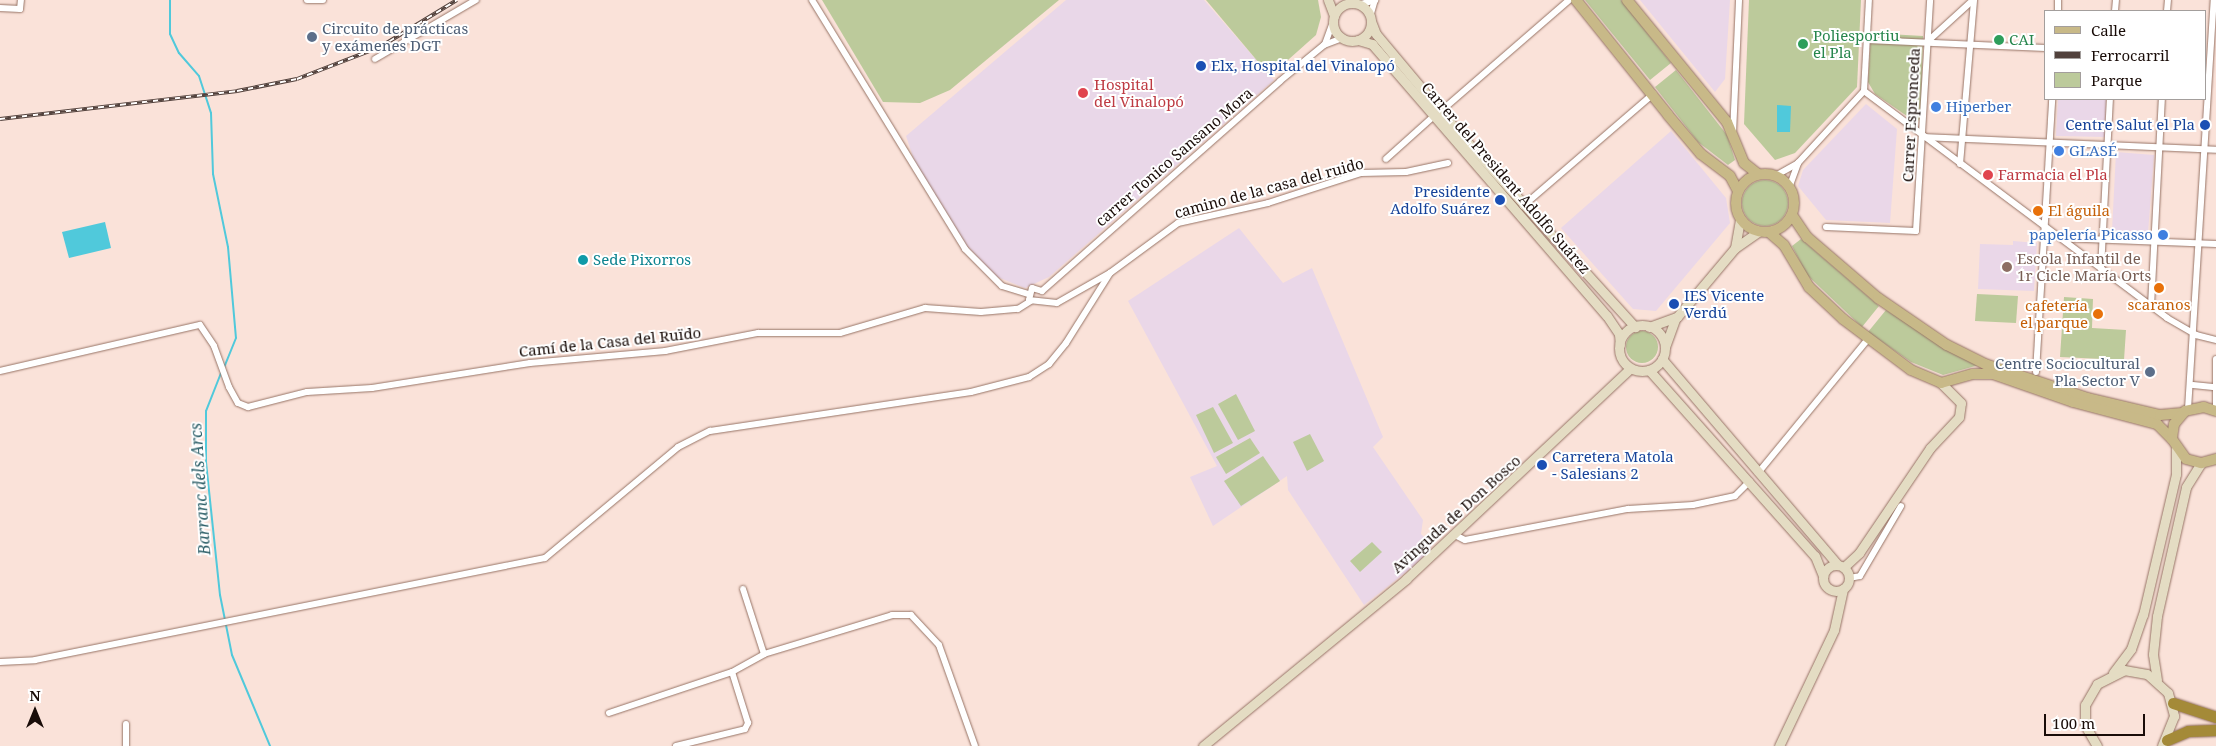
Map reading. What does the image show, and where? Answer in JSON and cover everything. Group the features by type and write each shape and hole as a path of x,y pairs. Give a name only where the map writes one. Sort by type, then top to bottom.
{"highway":[{"path":"2173,703 2210,717"},
{"path":"2164,743 2188,731 2216,730"}],"main road":[{"path":"1328,0 1334,19 1342,38 1358,40 1367,33 1370,19 1354,3 1343,5 1334,19"},
{"path":"1576,0 1701,154 1730,176 1738,191 1740,219 1734,248"},
{"path":"1627,0 1733,134 1744,163 1758,174 1775,176 1789,188 1792,215 1807,237 1878,298 1947,345 2088,398 2160,415 2204,407 2216,410"},
{"name":"Carrer del President Adolfo Suárez","path":"1370,19 1376,34 1438,114 1616,327 1620,345"},
{"name":"Carrer del President Adolfo Suárez","path":"1358,40 1372,44 1635,327"},
{"path":"1738,191 1758,174"},
{"path":"1770,233 1792,215"},
{"path":"1740,219 1758,232 1770,233 1784,245 1808,287 1868,339 1911,370 1941,383 1956,395 1962,410 1925,457 1859,553 1841,566 1830,566 1823,576"},
{"path":"1649,370 1662,359 1677,317 1734,248 1758,232"},
{"path":"1677,317 1648,327 1635,327 1620,345 1622,358 1631,368 1649,370 1815,556 1840,610"},
{"path":"1648,327 1660,334 1665,347"},
{"path":"1662,359 1758,473 1841,566 1849,578 1843,588 1840,610 1780,746"},
{"name":"Avinguda de Don Bosco","path":"1203,746 1455,535 1631,368"},
{"path":"1941,383 1973,374 1993,374 2073,402 2157,424 2186,459 2201,463 2216,458"},
{"path":"2097,746 2085,725 2085,705 2097,684 2113,673 2131,649 2143,615 2176,474 2174,444 2185,411"},
{"path":"2164,743 2172,729 2173,703 2157,680 2153,654 2157,616 2186,487 2201,463"},
{"path":"1830,589 1843,588"},
{"path":"2113,673 2136,670 2157,680"}],"street":[{"path":"0,8 20,9 21,0"},
{"path":"307,0 323,0"},
{"path":"375,59 476,0"},
{"path":"812,0 965,249 1002,286 1028,294 1035,302 1042,292 1035,288 1028,294"},
{"path":"1354,3 1375,0 1370,19"},
{"path":"1386,159 1569,0"},
{"path":"1733,134 1740,0"},
{"path":"1775,176 1798,163 1864,91 1869,0"},
{"name":"Carrer Espronceda","path":"1826,227 1916,231 1930,0"},
{"path":"1928,42 1973,0"},
{"path":"1960,164 1973,0"},
{"path":"2185,411 2193,385 2214,0"},
{"name":"carrer Tonico Sansano Mora","path":"1324,45 1334,19"},
{"name":"carrer Tonico Sansano Mora","path":"1042,292 1324,45 1342,38"},
{"path":"1867,40 2044,48"},
{"path":"1864,91 2151,306 2196,335 2216,340"},
{"path":"1523,206 1654,94"},
{"path":"2036,372 2052,100"},
{"path":"2101,269 2110,100"},
{"path":"2151,306 2162,100"},
{"path":"1922,136 1963,136 2216,150"},
{"name":"camino de la casa del ruido","path":"1110,273 1178,223 1268,203 1360,173 1406,172 1448,163"},
{"path":"1789,188 1798,163"},
{"path":"2061,238 2103,238 2216,244"},
{"path":"0,662 194,628 545,558 678,447 710,431 979,390 1029,377 1049,364 1066,343 1110,273"},
{"name":"Camí de la Casa del Ruïdo","path":"0,371 189,325 200,325 214,346 229,387 238,403 256,406 307,392 381,387 530,363 665,351 758,333 840,333 925,308 982,312 1018,309 1035,302 1058,304 1110,273"},
{"path":"1758,473 1868,339"},
{"path":"2216,360 2213,387 2216,410"},
{"path":"2193,385 2213,387"},
{"path":"1455,535 1465,540 1628,509 1693,504 1736,496 1750,481"},
{"path":"1849,578 1860,576 1901,506"},
{"path":"743,589 764,654"},
{"path":"609,713 732,672 764,654 884,617 911,614 940,645 976,746"},
{"path":"678,746 745,728 748,722 732,672"},
{"path":"126,724 126,746"}],"shaded area":[{"path":"1066,0 1204,0 1274,80 1049,277 1025,288 995,276 967,246 915,163 906,136"},
{"path":"1640,0 1730,0 1725,79 1715,92"},
{"path":"2058,100 2106,100 2105,137 2056,136"},
{"path":"1866,104 1897,129 1890,223 1826,220 1798,186 1803,170"},
{"path":"1671,131 1726,198 1730,223 1656,311 1633,309 1561,228"},
{"path":"2116,152 2154,155 2148,233 2112,231"},
{"path":"1239,228 1283,283 1312,268 1383,437 1373,447 1423,520 1421,534 1432,545 1424,558 1364,605 1288,490 1287,476 1213,526 1190,477 1217,466 1128,301"},
{"name":"Escola Infantil de 1r Cicle María Orts","path":"2013,241 2037,243 2034,291 1978,289 1980,244 2013,245"}],"green space":[{"path":"822,0 1059,0 950,90 920,103 883,102"},
{"path":"1206,0 1318,0 1321,17 1316,35 1270,76"},
{"path":"1585,0 1621,0 1671,63 1650,80"},
{"name":"Poliesportiu el Pla","path":"1749,0 1861,0 1857,87 1795,153 1775,160 1744,124"},
{"path":"1871,33 1923,36 1921,116 1917,123 1875,94 1868,82"},
{"path":"1676,70 1727,135 1735,160 1728,165 1698,142 1655,87"},
{"path":"1770,180 1782,186 1787,194 1787,212 1782,220 1774,225 1760,226 1748,220 1743,212 1742,198 1748,186 1756,181"},
{"path":"1801,239 1879,306 1862,327 1807,275 1792,246"},
{"path":"1977,294 2018,296 2016,323 1975,321"},
{"path":"2064,297 2093,299 2092,328 2126,330 2124,360 2060,357"},
{"path":"1886,310 1951,352 1979,365 1943,375 1911,362 1868,332"},
{"path":"1642,331 1648,332 1653,336 1657,341 1657,353 1653,358 1648,362 1642,363 1636,362 1631,358 1627,353 1626,347 1627,341 1631,336 1636,332"},
{"path":"1236,394 1255,431 1238,440 1218,404"},
{"path":"1213,407 1233,443 1214,453 1196,415"},
{"path":"1310,434 1324,461 1307,471 1293,442"},
{"path":"1250,438 1260,453 1226,474 1216,457"},
{"path":"1263,456 1280,481 1241,506 1224,481"},
{"path":"1372,542 1382,552 1360,572 1350,561"}],"water":[{"path":"1777,105 1791,106 1790,132 1777,132"},
{"path":"105,222 111,248 69,258 62,232"}],"waterway":[{"name":"Barranc dels Arcs","path":"170,0 170,34 179,53 199,76 211,113 213,174 228,247 236,338 224,367"},
{"name":"Barranc dels Arcs","path":"221,373 206,411 206,462 220,595 232,655 270,746"}],"railway":[{"path":"0,119 237,91 297,79 380,47 457,0"}],"place":[{"name":"Circuito de prácticas y exámenes DGT","path":"312,37"},
{"name":"CAI","path":"1999,40"},
{"name":"Poliesportiu el Pla","path":"1803,44"},
{"name":"Elx, Hospital del Vinalopó","path":"1201,66"},
{"name":"Hospital del Vinalopó","path":"1083,93"},
{"name":"Hiperber","path":"1936,107"},
{"name":"Centre Salut el Pla","path":"2205,125"},
{"name":"GLASÉ","path":"2059,151"},
{"name":"Farmacia el Pla","path":"1988,175"},
{"name":"Presidente Adolfo Suárez","path":"1500,200"},
{"name":"El águila","path":"2038,211"},
{"name":"papelería Picasso","path":"2163,235"},
{"name":"Sede Pixorros","path":"583,260"},
{"name":"Escola Infantil de 1r Cicle María Orts","path":"2007,267"},
{"name":"scaranos","path":"2159,288"},
{"name":"IES Vicente Verdú","path":"1674,304"},
{"name":"cafetería el parque","path":"2098,314"},
{"name":"Centre Sociocultural Pla-Sector V","path":"2150,372"},
{"name":"Carretera Matola - Salesians 2","path":"1542,465"}]}
